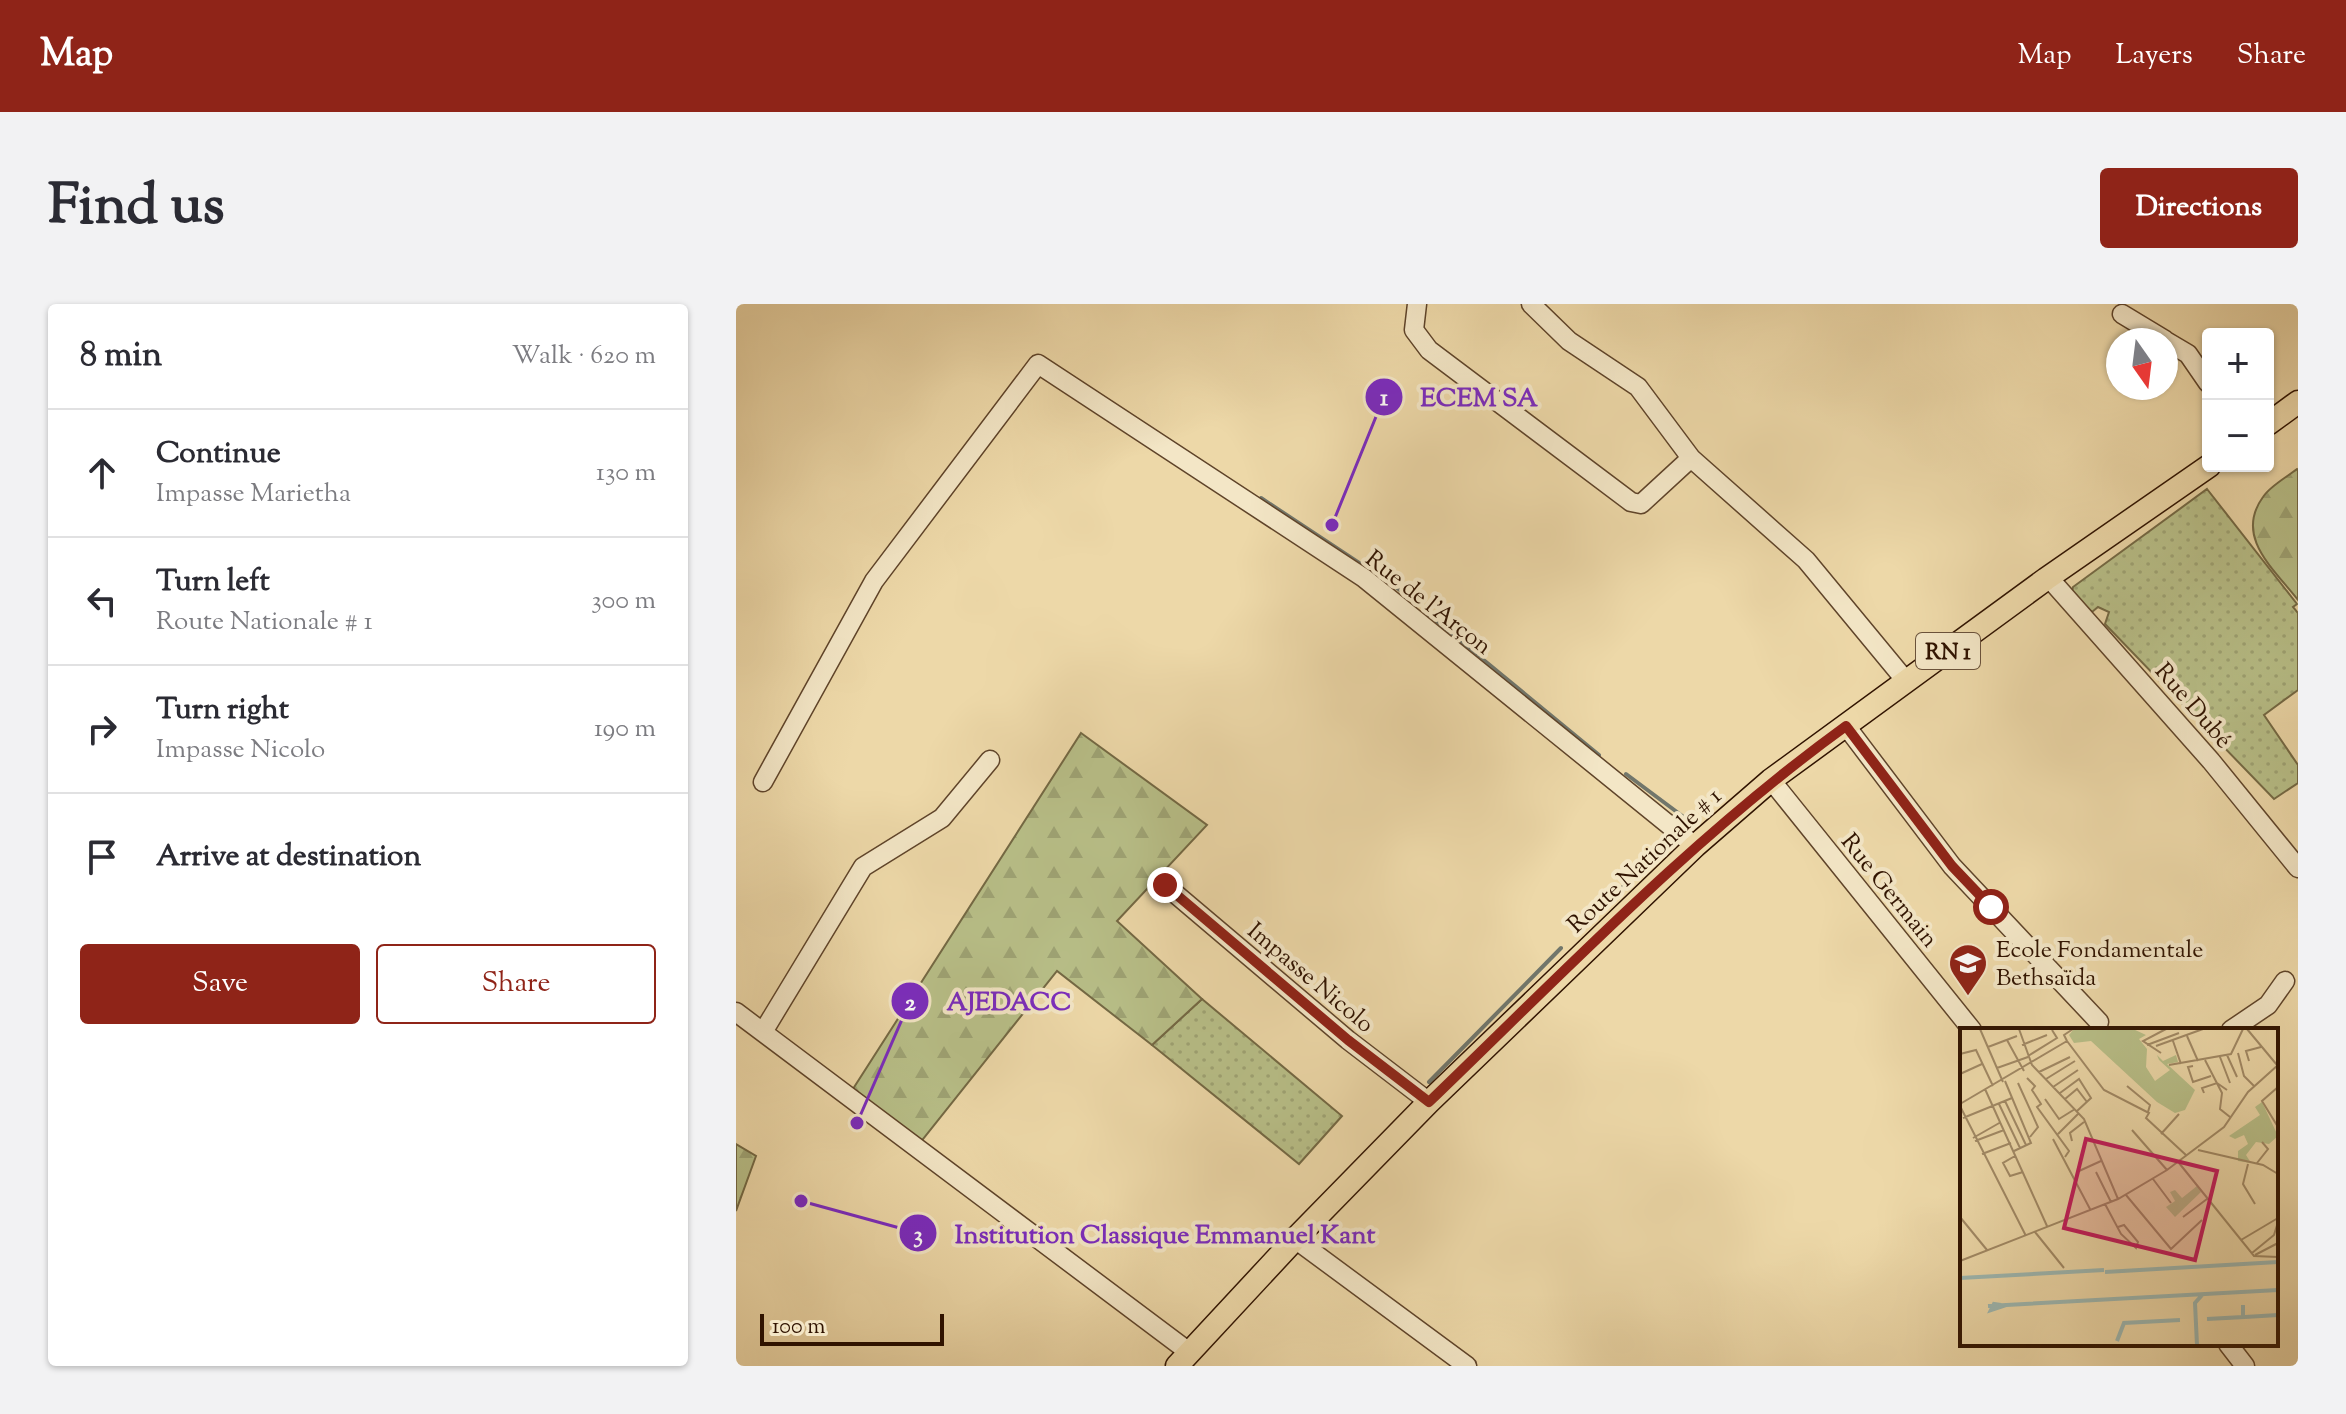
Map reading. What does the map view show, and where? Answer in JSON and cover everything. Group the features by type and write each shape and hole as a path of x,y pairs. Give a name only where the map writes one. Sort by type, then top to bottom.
{"main road":[{"path":"2274,420 2298,402"},
{"name":"Route Nationale # 1","path":"1183,1359 1429,1102 1695,846 1771,780 2202,471"}],"street":[{"path":"1417,304 1414,330 1429,350 1631,502 1641,504 1650,498 1691,458"},
{"path":"1531,304 1569,341 1638,387 1691,458 1806,560 1906,681"},
{"path":"2122,314 2145,328"},
{"path":"2178,348 2188,354 2202,374"},
{"name":"Rue de l'Arçon","path":"763,782 874,581 1038,364 1364,578 1695,846"},
{"name":"Rue Dubé","path":"2049,578 2211,761 2298,868"},
{"path":"1846,726 1952,866 2099,1022"},
{"path":"763,1032 863,867 942,818 990,760"},
{"name":"Rue Germain","path":"1771,780 1970,1028"},
{"name":"Impasse Nicolo","path":"1165,885 1348,1040 1429,1102"},
{"path":"2234,1028 2268,1005 2285,981"},
{"path":"736,1012 1183,1359"},
{"path":"1295,1239 1467,1366"},
{"path":"2230,1346 2245,1366"}],"green space":[{"path":"2297,469 2298,600 2261,552 2253,526 2255,512 2266,493"},
{"path":"2207,489 2297,604 2293,607 2298,613 2298,690 2264,715 2298,765 2298,783 2274,799 2105,624 2109,612 2098,607 2092,612 2072,592 2073,587"},
{"path":"1081,733 1207,825 1117,921 1202,999 1152,1045 1057,971 919,1144 851,1092"},
{"path":"1202,999 1342,1116 1299,1164 1152,1045"},
{"path":"736,1144 756,1156 736,1211"}],"waterway":[{"path":"1261,498 1403,592"},
{"path":"1424,611 1599,755"},
{"path":"1626,774 1689,821"},
{"path":"1579,931 1673,837"},
{"path":"1429,1082 1561,948"}],"place":[{"name":"ECEM SA","path":"1332,525"},
{"name":"Ecole Fondamentale Bethsaïda","path":"1968,997"},
{"name":"AJEDACC","path":"857,1123"},
{"name":"Institution Classique Emmanuel Kant","path":"801,1201"}],"route":[{"path":"1165,885 1348,1040 1429,1102 1695,846 1771,780 1846,726 1952,866 1991,907"}]}
